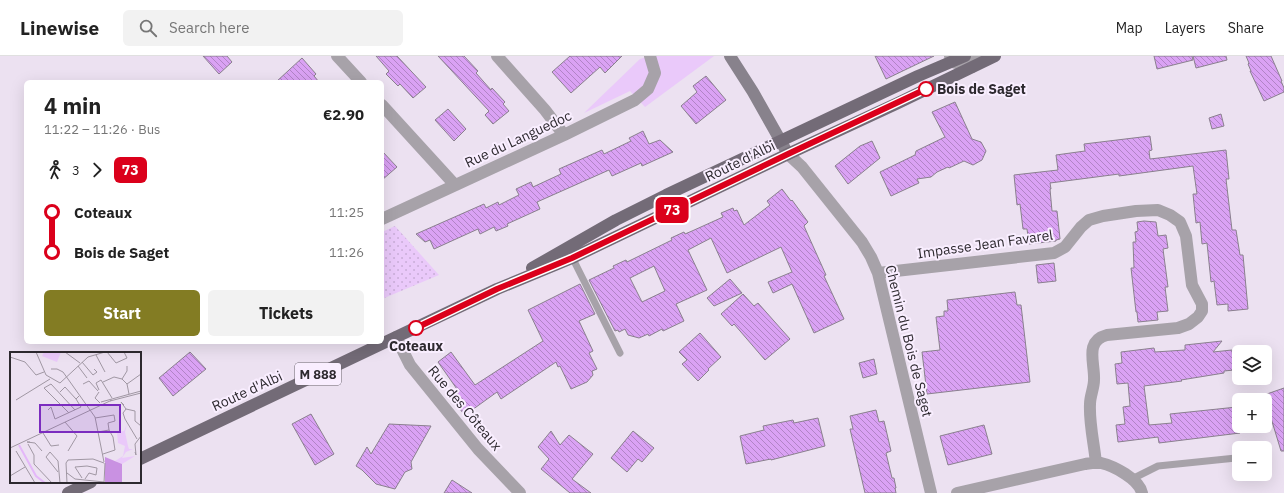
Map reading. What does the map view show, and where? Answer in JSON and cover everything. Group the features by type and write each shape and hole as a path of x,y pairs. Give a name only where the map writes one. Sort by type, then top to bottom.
{"main road":[{"name":"Route d'Albi","path":"570,253 616,220 666,195 951,59 965,56"},
{"name":"Route d'Albi","path":"384,343 570,253 898,103 973,62 995,56"},
{"name":"Route d'Albi","path":"141,459 381,344"},
{"path":"68,493 89,483"}],"street":[{"path":"337,56 359,80"},
{"path":"497,56 545,110 564,135"},
{"name":"Rue du Languedoc","path":"384,218 564,135 635,100 648,89 654,73 650,56"},
{"path":"730,56 753,92 779,141 788,154"},
{"path":"951,59 973,62"},
{"path":"384,107 455,185"},
{"name":"Chemin du Bois de Saget","path":"788,154 802,167 862,242 878,273 931,493"},
{"name":"Impasse Jean Favarel","path":"878,273 1054,253 1066,247 1081,227 1089,220 1103,216 1136,211 1158,210 1170,215 1180,222 1186,236 1192,285 1202,304 1202,311 1190,324 1178,328 1107,335 1099,337 1094,344 1092,353 1094,380 1090,403 1090,414 1096,463"},
{"name":"Rue des Côteaux","path":"396,337 410,365 478,449 520,493"},
{"path":"957,493 1085,464 1096,463 1104,464 1124,473 1132,479 1142,493"}],"lane":[{"path":"570,253 620,353"},
{"path":"1132,479 1158,466 1232,458"}],"shaded area":[{"path":"649,56 714,56 645,107 630,91 584,113 640,59"},
{"path":"395,226 439,275 384,298 384,231"}],"building":[{"path":"203,56 227,56 232,62 219,74"},
{"path":"376,56 397,56 426,87 413,98 400,84 398,86 386,74 389,71"},
{"path":"438,56 464,56 478,71 476,73 491,90 492,88 505,102 503,104 509,111 493,124 485,115 489,111"},
{"path":"570,56 622,56 605,73 600,67 571,93 552,72"},
{"path":"875,56 934,56 886,79"},
{"path":"1154,56 1192,56 1193,60 1157,69"},
{"path":"1193,56 1226,56 1227,60 1196,68"},
{"path":"1246,56 1271,56 1282,81 1284,92 1264,101 1250,71"},
{"path":"302,58 316,74 314,76 317,80 278,80"},
{"path":"706,76 726,100 696,124 681,106 697,92 693,86"},
{"path":"955,102 972,139 981,142 986,151 982,160 973,165 964,161 937,172 931,177 917,179 919,183 891,196 880,172 915,155 916,151 945,137 932,112"},
{"path":"448,109 466,129 454,141 435,120"},
{"path":"1221,114 1224,126 1212,129 1209,118"},
{"path":"643,131 649,144 660,140 673,152 642,166 641,163 612,176 609,170 537,202 540,209 507,224 508,226 496,231 494,227 480,234 478,229 434,249 430,240 425,242 416,234 484,204 486,208 498,202 499,205 519,195 516,189 531,182 533,187 561,174 559,169 602,150 604,154 631,141 629,138"},
{"path":"1150,136 1152,150 1149,151 1150,159 1226,150 1229,179 1226,179 1232,230 1236,230 1240,255 1243,255 1248,309 1228,311 1228,304 1217,305 1214,281 1211,282 1207,243 1202,244 1200,222 1196,223 1193,194 1197,194 1193,166 1050,183 1052,211 1057,211 1060,239 1056,241 1029,244 1027,229 1023,229 1020,204 1017,205 1014,175 1058,170 1056,155 1085,151 1084,144"},
{"path":"872,141 880,158 848,184 835,166 860,146"},
{"path":"384,153 397,167 384,178"},
{"path":"782,189 808,222 804,226 826,275 824,276 844,319 814,333 792,284 773,293 768,282 792,272 781,247 727,273 711,238 688,250 707,290 676,304 684,321 663,331 662,329 649,336 648,334 639,338 628,335 625,329 619,332 618,330 615,331 589,280 614,268 613,266 626,260 627,262 672,240 671,238 684,232 685,234 723,217 721,213 733,208 734,211 737,210 744,225 770,205 767,201","holes":["654,266 665,291 642,302 630,278"]},
{"path":"1137,222 1156,222 1158,236 1166,235 1168,248 1163,249 1168,287 1165,287 1168,311 1157,312 1158,320 1138,322 1131,268 1134,268 1133,242 1136,242 1135,232 1138,231"},
{"path":"1054,263 1056,281 1038,283 1036,265"},
{"path":"730,279 742,293 714,306 707,298"},
{"path":"580,284 595,314 579,321 593,351 589,353 597,369 592,371 593,375 587,382 571,389 560,366 558,367 556,362 501,399 497,392 472,410 471,408 463,413 451,397 459,392 438,362 451,352 475,385 543,341 528,310"},
{"path":"1015,292 1017,305 1021,305 1030,382 927,394 922,352 940,350 936,317 944,316 944,311 948,311 947,300"},
{"path":"743,294 754,306 758,303 790,339 765,360 734,324 732,326 721,314"},
{"path":"700,333 721,357 698,381 682,364 687,360 679,352"},
{"path":"1222,341 1213,352 1232,350 1232,370 1224,371 1224,373 1181,380 1182,381 1144,386 1149,425 1172,423 1170,414 1232,408 1232,433 1240,433 1159,443 1158,437 1118,442 1116,425 1125,424 1123,407 1130,406 1128,383 1117,384 1115,364 1122,363 1121,352 1154,348 1155,352 1185,350 1185,345"},
{"path":"190,352 206,369 173,396 159,378"},
{"path":"874,359 877,374 863,378 859,363"},
{"path":"1284,388 1284,451 1281,451 1272,421 1272,393 1270,393"},
{"path":"876,410 879,422 884,421 891,451 886,453 892,478 894,478 896,493 865,493 850,429 853,429 850,416"},
{"path":"311,414 334,454 315,465 292,424"},
{"path":"818,418 825,446 771,460 746,464 740,436 764,430 763,426 793,420 794,423"},
{"path":"389,424 431,426 411,462 412,469 405,472 395,489 376,484 356,466 367,447 371,454"},
{"path":"984,425 992,454 948,465 940,436"},
{"path":"551,431 560,445 569,435 593,454 572,479 591,493 570,493 541,469 549,459 538,447"},
{"path":"633,431 654,448 642,462 638,459 627,472 611,458"},
{"path":"452,480 472,493 444,493"}],"bus line":[{"name":"73","path":"416,328 497,289 572,258 926,89"}],"place":[{"name":"Bois de Saget","path":"926,89"},
{"name":"Coteaux","path":"416,328"}]}
